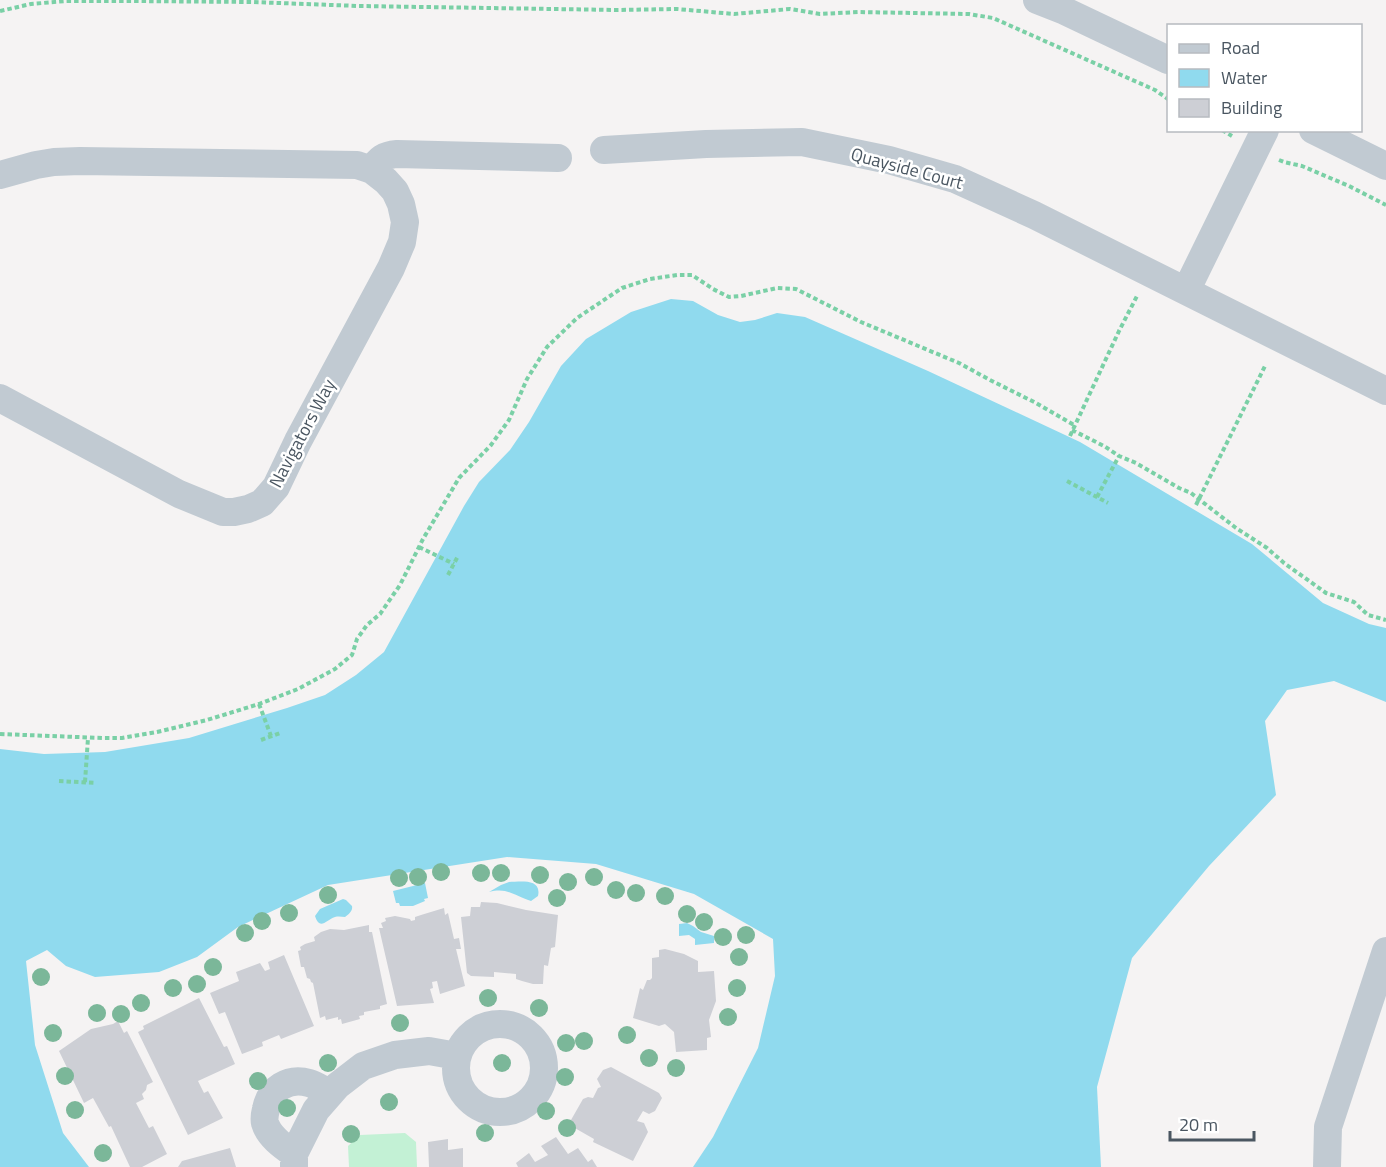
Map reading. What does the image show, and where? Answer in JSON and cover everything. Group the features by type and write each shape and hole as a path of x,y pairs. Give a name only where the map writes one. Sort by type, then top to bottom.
{"street":[{"path":"1037,0 1167,60"},
{"path":"1317,132 1386,166"},
{"path":"1186,291 1261,140"},
{"name":"Quayside Court","path":"604,150 706,144 802,142 889,160 955,179 1034,215 1386,391"},
{"path":"0,176 36,165 80,161 357,165 372,170 378,160 397,154 558,158"},
{"name":"Navigators Way","path":"3,408 179,494 223,512 248,509 262,503 276,487 298,441 391,268 402,242 405,222 401,204 386,181 372,170"},
{"path":"1327,1167 1328,1127 1386,951"},
{"path":"330,1094 309,1083 293,1081 282,1084 268,1102 265,1124 294,1161 316,1110 330,1094 337,1086 363,1066 395,1055 429,1051 457,1056"}],"path":[{"path":"0,11 31,3 133,1 606,10 677,9 734,14 790,9 820,14 858,12 969,14 993,18 1155,90 1167,98"},
{"path":"1229,132 1261,140 1284,162 1302,166 1386,205"},
{"path":"1070,436 1138,294 1153,274"},
{"path":"0,734 122,738 157,732 259,704 298,689 335,669 352,655 357,639 367,625 380,614 400,585 459,478 491,445 509,420 527,378 547,347 577,318 621,288 650,279 677,275 692,275 729,297 777,288 796,289 861,322 959,363 1036,403 1119,456 1136,463 1199,499 1326,593 1354,602 1368,615 1386,620"},
{"path":"1196,505 1280,338"},
{"path":"1097,497 1119,456"},
{"path":"1067,481 1108,503"},
{"path":"419,547 454,564"},
{"path":"448,575 458,556"},
{"path":"259,704 270,736"},
{"path":"261,740 280,733"},
{"path":"85,782 88,738"},
{"path":"59,781 96,783"}],"green space":[{"path":"405,1133 416,1142 417,1167 349,1167 348,1146 360,1135"}],"water":[{"path":"671,299 693,301 718,315 740,322 777,313 805,317 928,371 1080,442 1252,544 1323,603 1369,624 1386,628 1386,702 1334,681 1287,690 1265,721 1276,795 1209,866 1132,958 1097,1087 1101,1167 693,1167 713,1137 758,1048 775,976 773,939 694,894 596,864 507,857 328,885 238,927 197,957 159,972 95,977 66,966 47,950 26,961 35,1045 63,1133 89,1167 0,1167 0,749 44,754 105,752 189,738 325,695 356,675 384,652 464,506 479,482 510,450 561,366 586,339 631,312"},
{"path":"509,882 529,882 537,886 538,896 531,901 506,891 489,892"},
{"path":"425,883 428,898 424,899 425,901 413,906 400,906 396,903 393,891"},
{"path":"343,899 352,906 349,914 319,923 315,916 320,909"},
{"path":"687,923 701,932 714,936 714,943 695,945 695,939 689,935 679,936 679,924"}],"building":[{"path":"481,902 558,915 555,947 551,948 548,966 544,965 543,984 533,984 516,979 516,974 494,972 494,977 471,976 467,973 461,917 470,916 471,907 480,907"},
{"path":"444,908 445,915 448,913 454,939 459,938 461,949 456,949 465,986 440,994 437,981 432,982 433,988 430,989 434,1003 397,1006 379,928 383,928 381,923 386,921 385,918 395,916 411,921 415,920 415,917"},
{"path":"369,925 387,1004 380,1006 380,1009 364,1012 364,1015 359,1016 360,1019 342,1024 338,1017 326,1020 325,1016 320,1018 313,983 307,978 304,967 301,967 298,951 301,950 300,947 315,941 314,937 330,929 344,930"},
{"path":"665,949 698,961 698,972 714,971 716,1001 709,1020 711,1037 707,1038 707,1050 676,1052 674,1032 665,1024 659,1026 633,1018 640,988 643,990 647,980 652,978 652,958 659,957 659,950"},
{"path":"284,955 314,1026 281,1039 279,1035 262,1042 263,1046 242,1054 225,1012 219,1014 210,993 239,981 236,972 260,963 265,971 270,969 268,962"},
{"path":"199,998 235,1064 198,1081 204,1093 208,1091 223,1118 188,1135 138,1032 144,1029 143,1026"},
{"path":"118,1021 124,1033 127,1031 153,1082 147,1085 142,1094 144,1099 136,1103 149,1128 153,1126 167,1154 142,1167 130,1167 111,1126 109,1127 93,1098 84,1103 59,1051 91,1029"},
{"path":"611,1067 659,1093 662,1098 655,1111 649,1114 643,1111 637,1121 644,1123 648,1132 633,1161 593,1142 594,1139 573,1127 571,1120 583,1099 593,1098 598,1088 601,1087 597,1079 603,1070"},
{"path":"556,1137 568,1154 578,1148 588,1162 592,1159 597,1167 518,1167 516,1163 529,1153 535,1162 548,1155 541,1146"},
{"path":"448,1139 448,1150 463,1148 463,1167 429,1167 428,1142"},
{"path":"230,1148 236,1167 178,1167 182,1161"}]}
